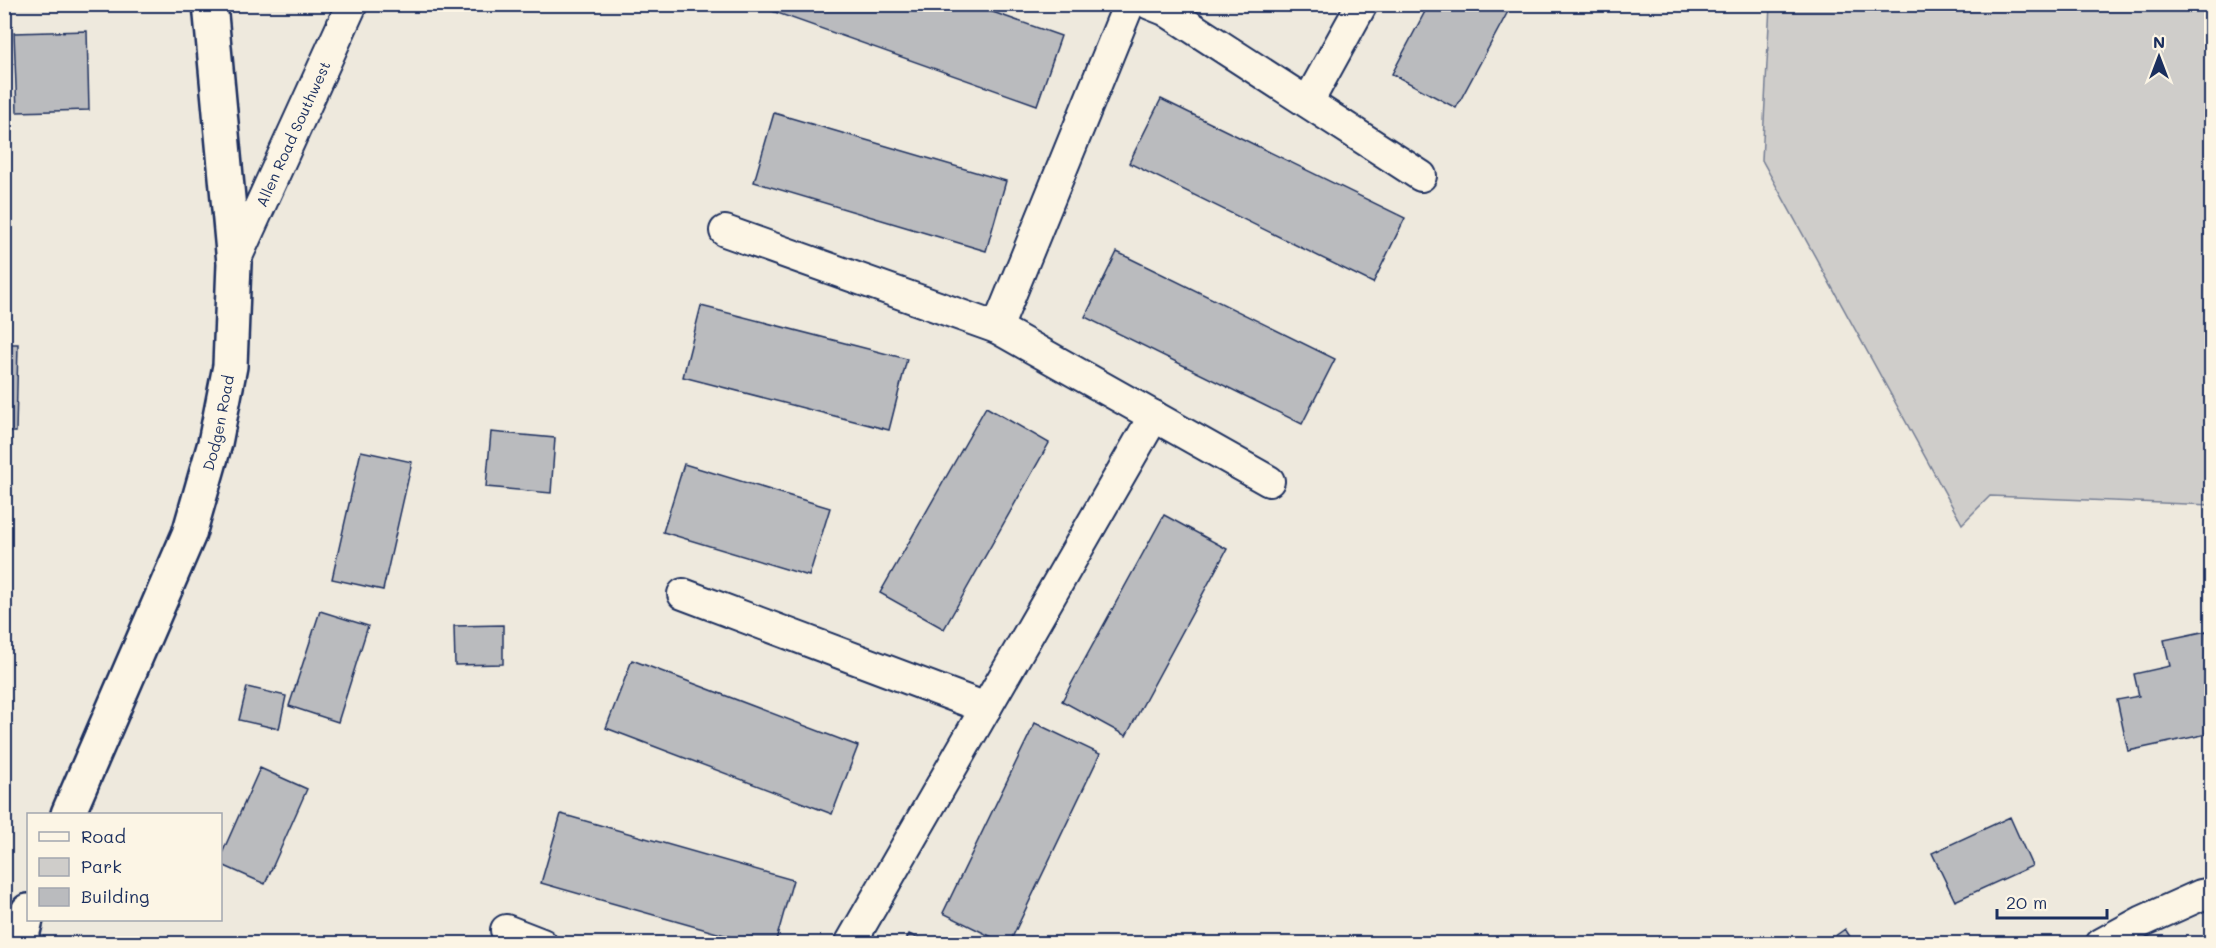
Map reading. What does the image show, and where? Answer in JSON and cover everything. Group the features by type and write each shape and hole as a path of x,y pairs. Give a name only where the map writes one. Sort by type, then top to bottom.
{"street":[{"name":"Dodgen Road","path":"68,813 189,534 215,443 230,366 234,263 210,4"},
{"path":"997,328 1129,4"},
{"path":"1150,4 1165,10 1421,176"},
{"path":"1308,102 1362,4"},
{"name":"Allen Road Southwest","path":"234,263 352,11"},
{"path":"725,231 997,328 1269,481"},
{"path":"850,944 1154,416"},
{"path":"683,594 986,708"},
{"path":"2101,944 2145,932 2201,895 2211,893"},
{"path":"20,944 27,914"},
{"path":"506,930 542,944"}],"green space":[{"path":"1770,5 2211,5 2211,505 1990,496 1962,524 1762,160"}],"building":[{"path":"752,4 970,4 1061,36 1037,105"},
{"path":"1429,4 1512,4 1456,108 1392,74"},
{"path":"87,31 89,110 17,112 14,33"},
{"path":"1161,99 1405,218 1373,283 1129,163"},
{"path":"774,113 1006,181 986,251 754,182"},
{"path":"1117,252 1335,359 1302,424 1085,317"},
{"path":"701,306 907,359 889,430 683,377"},
{"path":"4,344 18,344 16,432 4,432"},
{"path":"986,407 1049,443 944,629 880,593"},
{"path":"491,432 555,438 551,493 486,487"},
{"path":"361,451 412,462 383,590 332,579"},
{"path":"684,464 830,508 809,576 663,532"},
{"path":"1164,515 1227,549 1126,736 1062,701"},
{"path":"320,611 368,626 338,722 289,706"},
{"path":"503,625 503,664 455,665 454,626"},
{"path":"2207,631 2212,650 2212,733 2128,751 2117,700 2139,696 2134,674 2170,666 2164,640"},
{"path":"632,660 858,746 832,814 606,728"},
{"path":"247,687 286,696 279,729 239,720"},
{"path":"1035,723 1100,754 1009,944 1006,944 943,913"},
{"path":"260,768 307,789 265,884 222,865 222,854"},
{"path":"561,814 793,880 775,944 756,944 541,883"},
{"path":"2010,817 2032,866 1955,901 1932,853"},
{"path":"1845,929 1855,944 1824,944"},
{"path":"909,934 931,944 904,944"}]}
